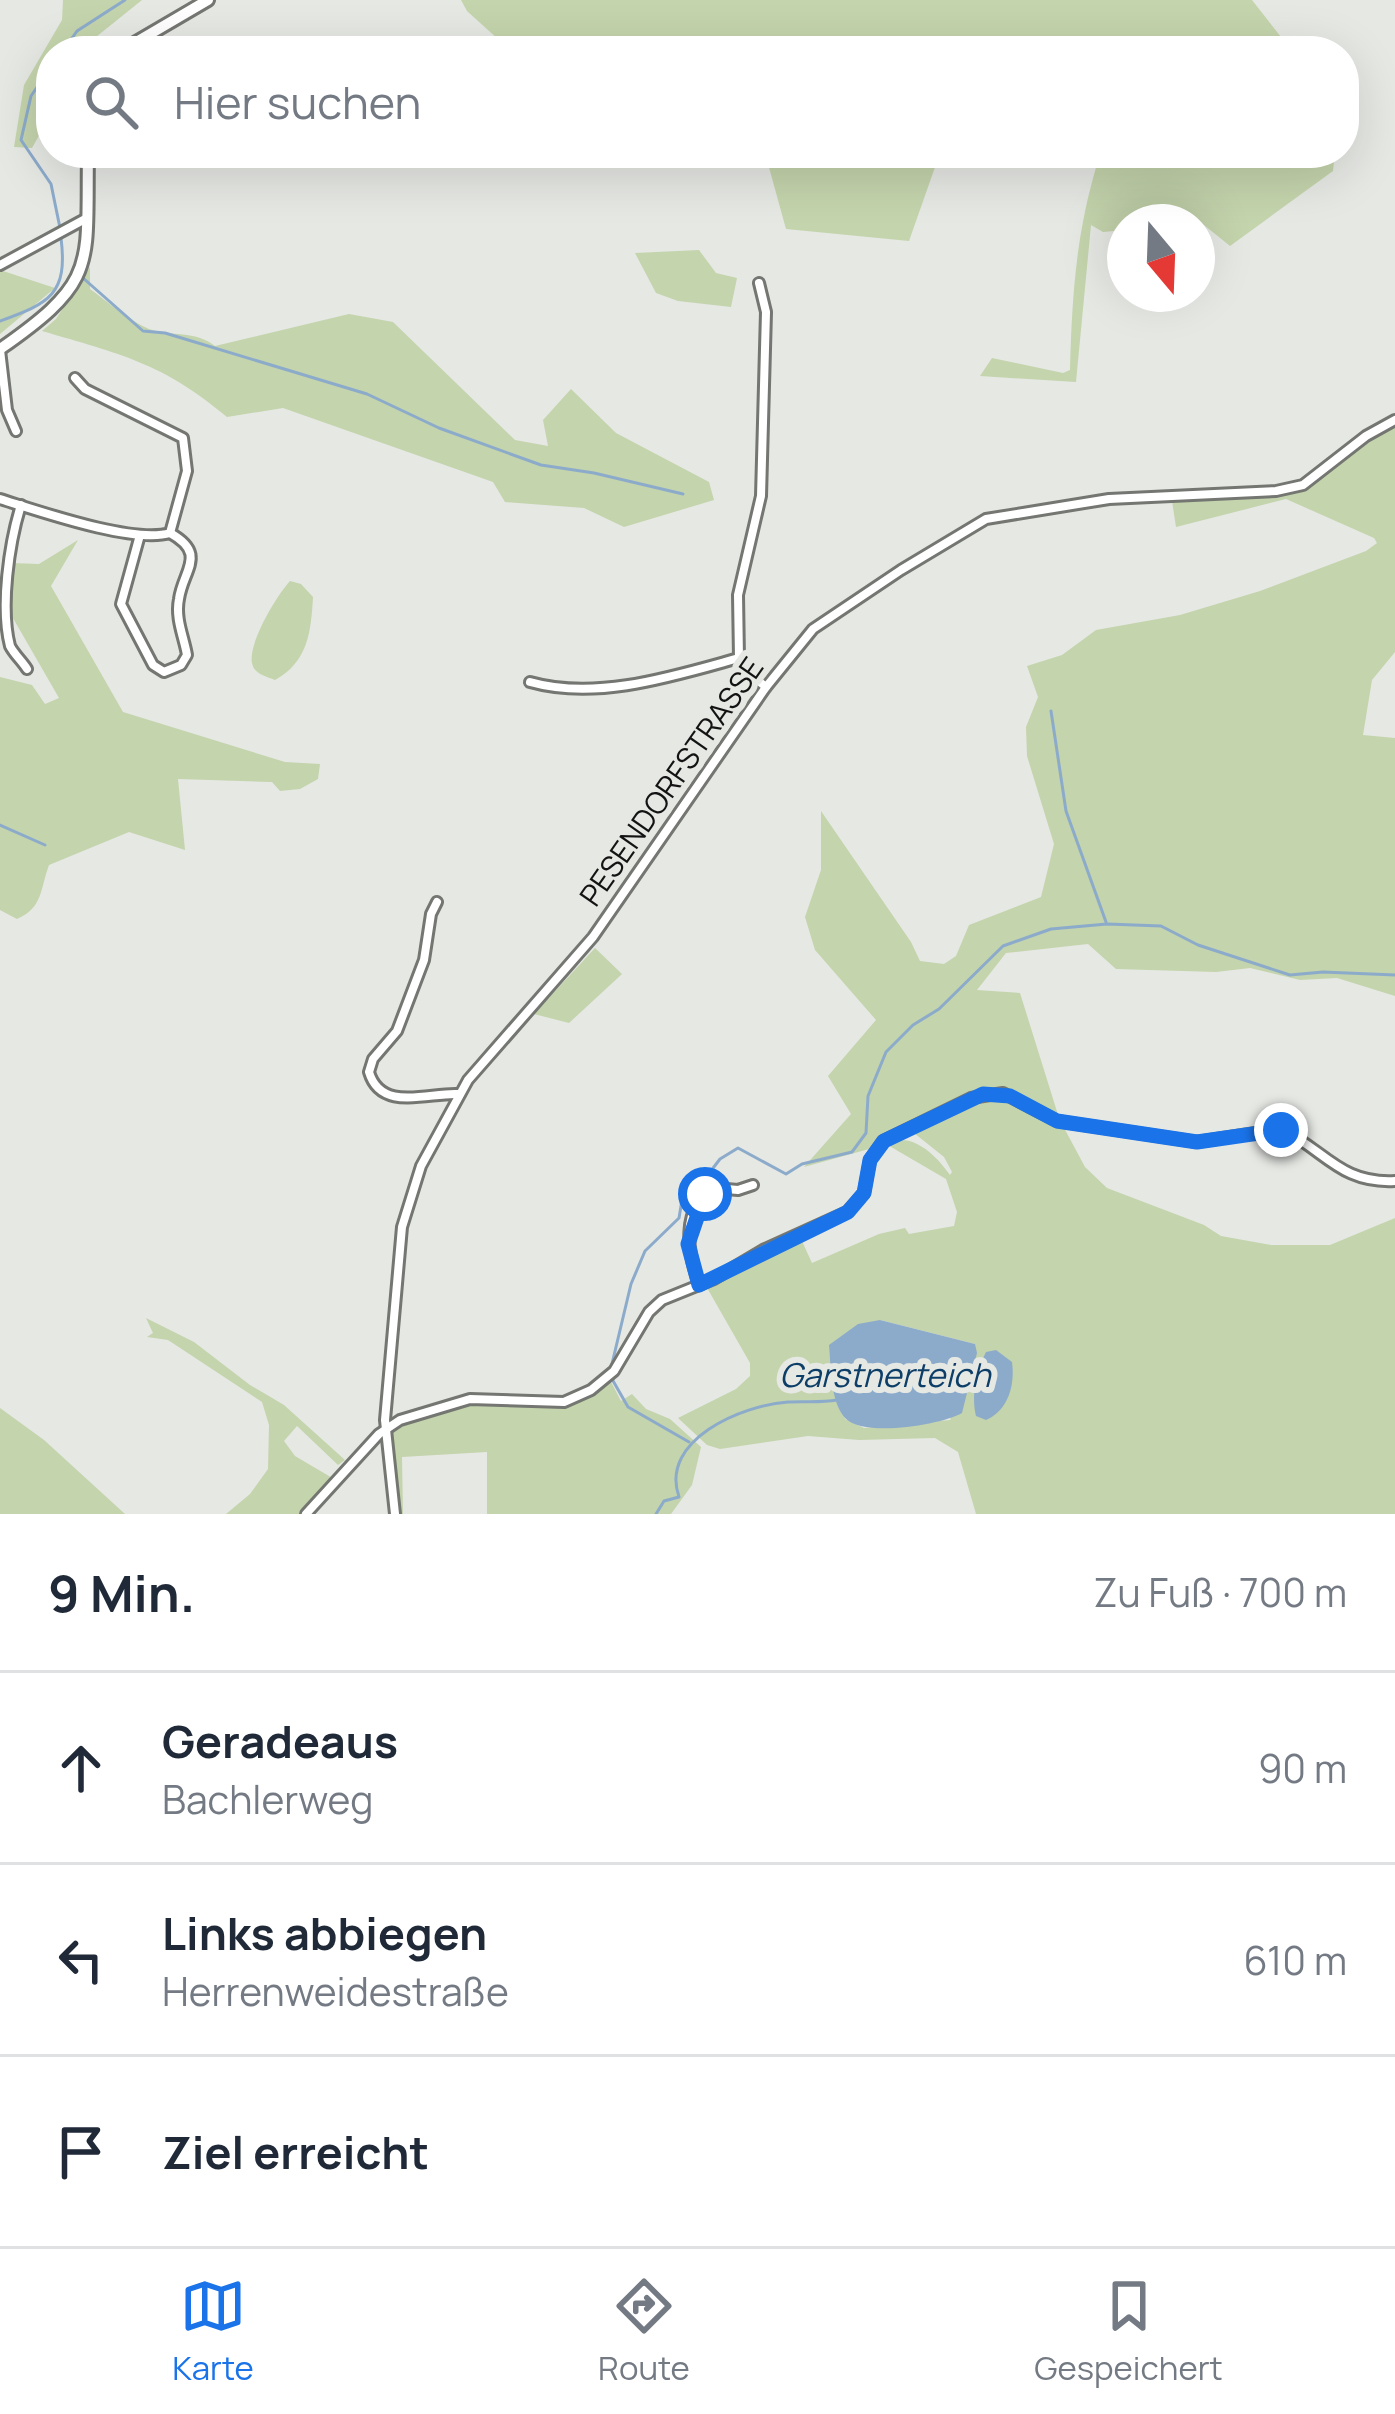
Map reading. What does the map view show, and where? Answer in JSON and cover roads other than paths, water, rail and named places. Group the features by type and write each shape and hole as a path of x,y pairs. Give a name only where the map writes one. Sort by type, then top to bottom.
{"street":[{"path":"147,36 208,0"},
{"path":"16,431 7,410 0,350 54,310 76,282 86,250 88,168"},
{"path":"0,265 87,218"},
{"path":"760,283 766,312 761,496 742,570 739,658 746,671 766,687"},
{"path":"75,378 85,389 181,435 188,471 170,533"},
{"name":"PESENDORFSTRASSE","path":"395,1514 385,1429 404,1212 422,1166 458,1094 593,937 766,687 813,629 986,520 1109,499 1276,491 1304,484 1395,420"},
{"path":"0,499 140,535 170,533 185,544 192,563 178,601 188,656 181,665 164,672 153,665 121,604 140,535"},
{"path":"21,505 2,598 10,646 27,669"},
{"path":"530,682 595,687 658,680 739,658"},
{"path":"436,909 424,960 397,1030 373,1059 370,1078 377,1088 400,1097 458,1094"},
{"path":"306,1514 385,1429 415,1414 489,1397 564,1402 582,1396 614,1371 655,1306 848,1212 864,1193 870,1160 884,1141 983,1094 1010,1096 1057,1121 1197,1142 1281,1130 1348,1174 1395,1180"},
{"path":"699,1285 688,1244 700,1199 715,1188 738,1190 753,1185"}],"water":[{"name":"Garstnerteich","path":"880,1320 975,1344 977,1353 962,1413 920,1425 884,1428 845,1418 834,1393 829,1345 858,1324"},
{"path":"996,1350 1012,1362 1012,1379 1005,1403 986,1420 976,1416 975,1384 986,1352"}],"waterway":[{"path":"74,36 125,0"},
{"path":"36,89 21,140 36,162"},
{"path":"40,168 51,184 60,228"},
{"path":"0,321 52,294 61,272 61,238"},
{"path":"83,278 143,331 165,333 367,394 439,428 541,465 683,494"},
{"path":"1051,711 1066,811 1106,922"},
{"path":"0,825 45,845"},
{"path":"611,1368 631,1284 645,1251 679,1218 684,1188 707,1176 720,1159 738,1148 786,1174 802,1164 852,1152 866,1133 868,1096 886,1052 913,1025 939,1009 1003,946 1051,929 1161,926 1198,945 1290,975 1395,975"},
{"path":"612,1379 628,1407 689,1442"},
{"path":"656,1514 664,1501 679,1497 676,1477 681,1459 709,1429 769,1405 837,1400"}]}
